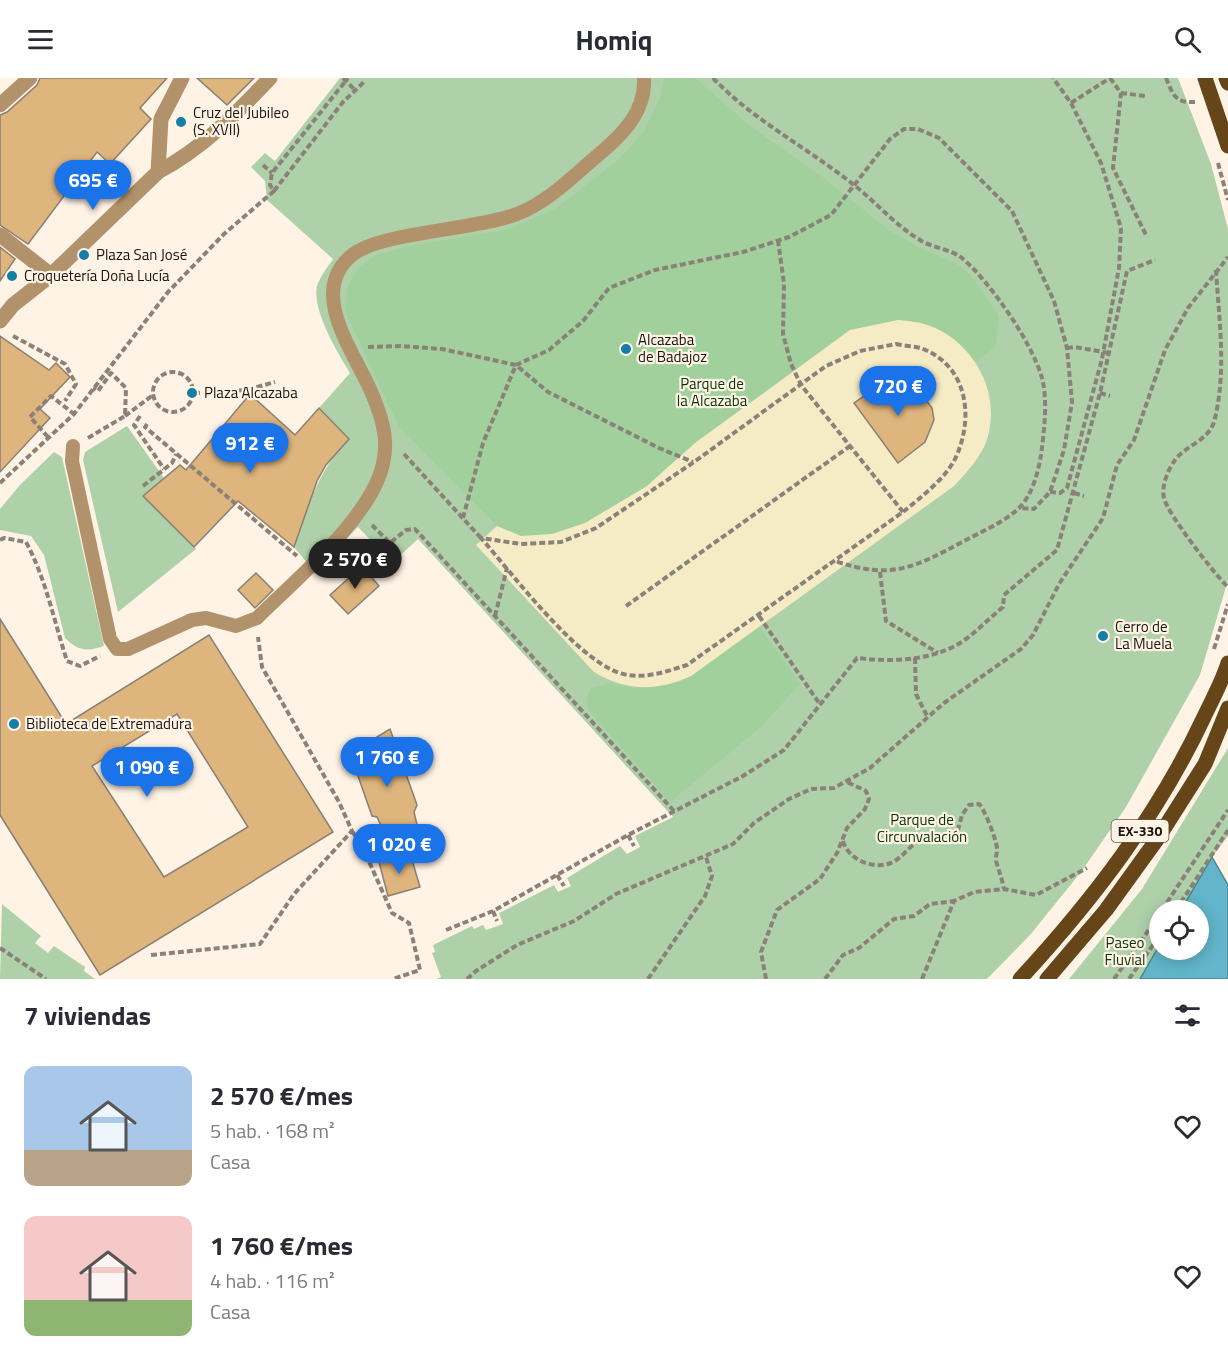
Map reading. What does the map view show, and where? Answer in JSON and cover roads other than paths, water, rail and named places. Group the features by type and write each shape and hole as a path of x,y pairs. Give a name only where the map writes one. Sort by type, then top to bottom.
{"main road":[{"path":"1205,78 1228,146"},
{"path":"1226,78 1228,83"},
{"name":"EX-330","path":"1020,979 1088,901 1141,830 1184,759 1228,663"},
{"name":"EX-330","path":"1047,979 1106,910 1158,838 1205,764 1228,708"}],"street":[{"path":"0,105 30,78"},
{"path":"158,172 161,119 182,78"},
{"path":"4,327 13,305 51,275 158,172 186,155 230,120 270,78"},
{"path":"0,235 51,275"}],"lane":[{"path":"73,446 72,461 110,639 117,649 128,649 192,620 206,618 236,626 256,618 359,512 375,489 384,458 385,431 373,394 348,348 334,311 334,280 351,256 377,243 490,222 519,214 545,199 614,143 636,117 645,93 644,78"}],"water":[{"path":"1212,857 1228,885 1228,979 1140,979 1151,960 1209,960 1209,900 1187,900"}],"place":[{"name":"Cruz del Jubileo (S. XVII)","path":"181,122"},
{"name":"Plaza San José","path":"84,255"},
{"name":"Croquetería Doña Lucía","path":"12,276"},
{"name":"Alcazaba de Badajoz","path":"626,349"},
{"name":"Plaza Alcazaba","path":"192,393"},
{"name":"Cerro de La Muela","path":"1103,636"},
{"name":"Biblioteca de Extremadura","path":"14,724"}],"park label":[{"name":"Parque de la Alcazaba","path":"712,392"},
{"name":"Parque de Circunvalación","path":"922,828"},
{"name":"Paseo Fluvial","path":"1125,952"}]}
